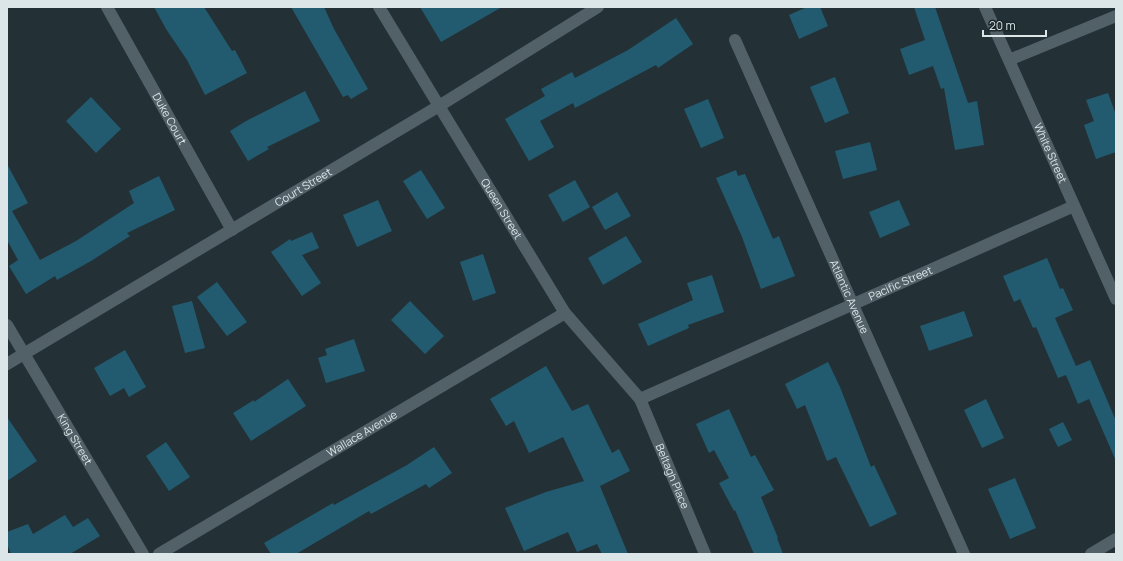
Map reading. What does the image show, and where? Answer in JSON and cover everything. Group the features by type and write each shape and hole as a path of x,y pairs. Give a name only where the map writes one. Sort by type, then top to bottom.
{"street":[{"name":"Duke Court","path":"107,7 232,230"},
{"name":"Queen Street","path":"379,7 566,313 640,399"},
{"name":"Court Street","path":"7,364 439,106 598,7"},
{"name":"White Street","path":"985,7 1116,299"},
{"path":"1009,60 1116,16"},
{"name":"Atlantic Avenue","path":"735,40 964,554"},
{"name":"Pacific Street","path":"640,399 1074,206"},
{"name":"Wallace Avenue","path":"158,554 566,313"},
{"name":"King Street","path":"7,325 143,554"},
{"name":"Beltagh Place","path":"640,399 705,554"},
{"path":"1093,553 1116,539"}],"building":[{"path":"154,7 204,7 232,51 235,50 247,73 205,95 187,60 166,29"},
{"path":"291,7 324,7 334,29 368,89 351,99 348,95 343,97"},
{"path":"420,7 502,7 441,42"},
{"path":"807,7 820,7 828,26 799,39 789,15"},
{"path":"914,7 935,7 968,103 977,101 984,145 955,150 944,88 941,89 933,66 909,75 900,49 925,40"},
{"path":"676,18 693,44 658,68 656,65 575,108 573,103 540,121 554,147 529,161 505,119 545,96 541,89 572,72 575,78 628,50"},
{"path":"835,77 849,113 825,123 810,87"},
{"path":"305,91 320,121 267,147 269,149 248,161 230,131 246,121"},
{"path":"1108,93 1116,115 1116,152 1096,159 1084,125 1094,121 1086,100"},
{"path":"91,97 121,129 96,153 66,121"},
{"path":"708,99 724,138 701,148 684,109"},
{"path":"870,142 877,170 843,179 835,151"},
{"path":"7,164 28,203 12,211 40,260 76,241 134,203 129,191 159,176 175,210 127,233 130,236 91,261 57,280 55,276 26,294 9,266 18,260 7,240"},
{"path":"421,170 445,208 427,219 403,181"},
{"path":"736,170 738,176 745,174 773,239 779,236 795,276 761,289 742,237 716,178"},
{"path":"575,180 590,207 563,222 548,195"},
{"path":"617,192 631,216 605,230 592,207"},
{"path":"378,200 392,231 357,247 343,215"},
{"path":"899,200 910,225 880,238 869,212"},
{"path":"312,232 319,248 302,255 321,283 302,296 271,252 290,239 291,241"},
{"path":"626,236 642,262 603,285 588,258"},
{"path":"483,254 496,293 473,301 460,262"},
{"path":"1047,258 1060,289 1063,288 1073,310 1055,318 1076,366 1090,360 1116,421 1116,461 1089,399 1078,404 1066,375 1058,378 1036,327 1033,328 1020,299 1014,302 1003,276"},
{"path":"712,275 724,312 688,325 689,328 648,346 638,324 693,300 687,283"},
{"path":"217,282 247,322 227,336 197,297"},
{"path":"192,301 205,348 185,353 172,306"},
{"path":"410,301 444,336 425,354 391,320"},
{"path":"964,311 973,336 929,351 920,326"},
{"path":"354,339 365,371 326,383 318,358 327,355 325,349"},
{"path":"125,350 146,387 129,397 124,388 110,396 94,368"},
{"path":"828,362 840,387 871,467 874,465 897,514 870,527 836,457 827,461 805,405 797,409 785,384"},
{"path":"546,366 572,411 588,404 612,453 619,449 630,471 600,486 628,554 602,554 597,544 577,552 568,532 524,551 505,508 546,492 584,481 563,437 529,453 514,421 506,426 490,399"},
{"path":"288,379 306,406 251,441 233,413 254,400 254,402"},
{"path":"986,399 1004,438 982,448 964,410"},
{"path":"729,409 751,457 755,455 774,490 761,497 783,554 754,554 735,510 734,511 719,483 729,478 714,450 709,453 696,424"},
{"path":"7,417 37,461 7,481"},
{"path":"1063,422 1072,440 1058,447 1049,429"},
{"path":"166,442 190,477 169,491 146,456"},
{"path":"434,447 452,473 429,488 426,484 371,514 369,511 296,554 271,554 264,543 333,503 334,505 407,465"},
{"path":"1015,478 1036,528 1010,539 988,489"},
{"path":"65,515 73,527 88,518 100,536 70,554 11,554 7,544 7,532 28,524 33,534"}]}
